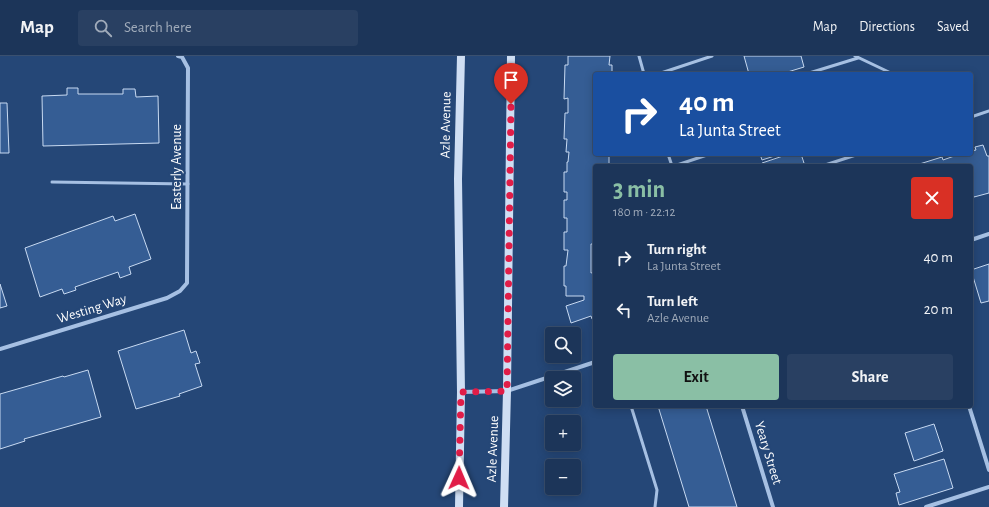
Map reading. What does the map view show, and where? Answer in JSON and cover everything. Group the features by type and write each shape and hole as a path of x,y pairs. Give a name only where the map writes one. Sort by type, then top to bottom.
{"main road":[{"name":"Azle Avenue","path":"459,507 461,392 458,179 461,56"},
{"name":"Azle Avenue","path":"504,507 511,56"}],"street":[{"name":"Easterly Avenue","path":"178,56 182,57 188,68 187,283"},
{"path":"973,239 989,234"},
{"name":"Westing Way","path":"0,349 168,298 180,291 187,283"},
{"path":"461,392 507,391 593,363"},
{"name":"Yeary Street","path":"743,408 773,507"},
{"path":"970,408 989,470"},
{"path":"926,507 989,487"}],"lane":[{"path":"639,56 643,72"},
{"path":"664,72 712,56"},
{"path":"812,72 857,57 889,72"},
{"path":"973,117 989,112"},
{"path":"679,164 704,156"},
{"path":"828,164 853,156"},
{"path":"52,182 188,184"},
{"path":"632,408 657,490 655,507"}],"building":[{"path":"568,56 610,56 609,65 612,65 612,72 593,72 593,156 609,156 609,164 593,164 593,244 591,244 591,273 593,272 593,319 591,316 571,323 566,306 584,300 584,296 566,296 566,286 564,286 564,266 566,266 568,250 564,250 564,232 567,232 567,218 564,218 564,200 567,200 567,192 564,192 564,172 567,172 569,152 566,152 567,139 564,139 565,113 568,113 568,98 564,99 565,65 568,65"},
{"path":"744,56 801,56 804,67 788,72 748,72"},
{"path":"67,88 78,88 78,94 123,94 123,89 135,89 136,97 158,96 159,143 43,146 42,96 67,95"},
{"path":"0,103 7,103 9,153 0,153"},
{"path":"983,145 987,156 989,156 989,193 974,197 973,164 919,164 942,157 943,160 954,156 973,156 973,151 976,150 975,147"},
{"path":"761,156 775,156 762,160"},
{"path":"783,156 802,156 804,163 762,164"},
{"path":"135,214 151,259 129,267 131,274 120,278 118,272 75,287 76,290 64,294 62,289 40,297 25,248 113,216 115,221"},
{"path":"989,264 989,301 981,303 973,277 973,269"},
{"path":"0,284 7,306 0,308"},
{"path":"184,330 191,353 196,351 200,363 195,364 202,386 179,394 180,396 136,409 118,351"},
{"path":"88,370 101,417 24,439 25,441 0,449 0,394"},
{"path":"659,408 707,408 737,507 689,507"},
{"path":"934,424 943,451 914,461 905,433"},
{"path":"944,459 953,488 899,505 896,493 900,492 894,474"}],"route":[{"path":"459,478 461,392 507,391 511,104"}]}
